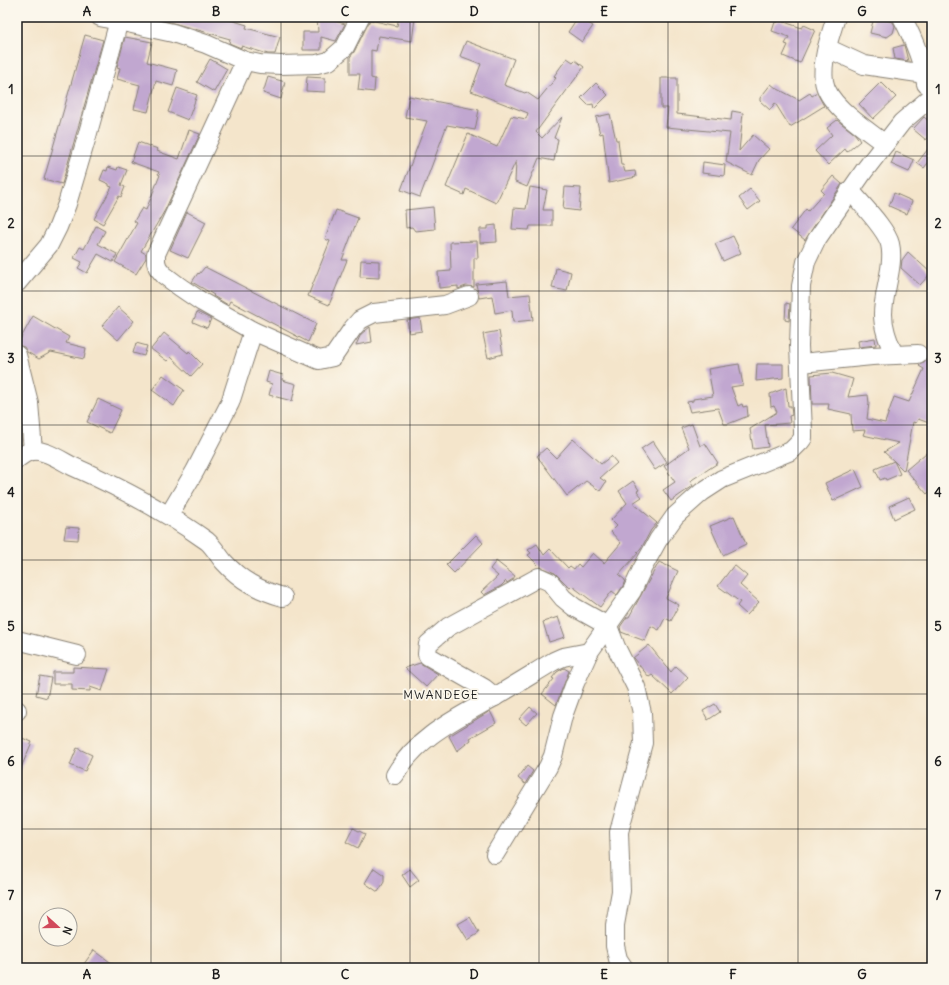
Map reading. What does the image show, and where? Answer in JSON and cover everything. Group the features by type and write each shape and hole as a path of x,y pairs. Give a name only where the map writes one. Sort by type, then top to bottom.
{"street":[{"path":"100,17 120,19 173,33 206,44 245,62 260,64 324,63 333,58 345,47 360,17"},
{"path":"836,17 827,48 824,82 832,100 885,144"},
{"path":"495,854 548,767 553,756 563,716 575,683 589,652 632,591 658,540 675,516 702,492 722,479 791,451 803,438 801,363 799,346 801,286 806,262 817,239 850,190 885,144 902,122 931,100 925,74 914,39 902,17"},
{"path":"17,283 49,245 67,204 120,19"},
{"path":"827,48 867,66 925,74"},
{"path":"245,62 156,254 158,268 164,275 202,302 253,331 319,360 333,357 352,328 360,320 374,313 445,304 469,296"},
{"path":"850,190 883,231 890,244 890,260 883,313 886,334 894,355"},
{"path":"168,515 195,471 230,403 253,331"},
{"path":"801,363 872,356 918,354"},
{"path":"17,355 29,403 33,451"},
{"path":"17,459 33,451 43,452 98,477 168,515 211,544 220,558 230,569 245,581 263,591 283,597"},
{"path":"495,697 484,688 428,656 428,644 448,627 539,578 543,578 550,582 563,598 574,607 608,626 616,647 636,687 642,713 643,743 619,832 621,891 615,925 615,946 618,959 624,968"},
{"path":"17,640 77,655"},
{"path":"394,774 408,754 436,731 458,717 495,697 554,661 563,657 589,652"}],"building":[{"path":"156,17 221,17 247,25 246,28 280,37 275,54 268,54 241,46 241,48 229,43 230,39"},
{"path":"317,17 334,17 335,21 345,24 336,41 321,37 321,50 303,50 303,32 318,32"},
{"path":"399,17 415,18 412,41 379,36 376,51 371,50 371,78 375,79 374,92 358,90 360,74 350,74 350,57 370,20 397,26"},
{"path":"578,17 593,26 582,42 568,32"},
{"path":"874,17 893,22 895,26 893,33 887,37 870,33"},
{"path":"778,20 802,28 804,25 815,30 800,63 783,56 788,45 785,44 789,37 772,31 775,22 777,23"},
{"path":"85,35 103,40 62,184 44,179"},
{"path":"125,37 152,42 147,62 177,70 173,86 156,81 148,112 134,109 140,85 117,79 120,68 117,67"},
{"path":"466,41 514,59 504,85 525,93 526,92 538,100 556,78 554,76 567,58 573,62 575,60 584,67 536,132 542,138 562,117 554,138 558,139 554,161 539,158 527,187 515,182 516,161 496,203 466,189 464,195 446,187 468,134 497,147 511,116 526,119 528,113 471,91 481,64 460,56"},
{"path":"904,45 908,61 895,59 893,48"},
{"path":"210,59 227,69 214,92 197,82"},
{"path":"268,77 285,82 281,99 263,93"},
{"path":"307,77 325,78 325,92 306,91"},
{"path":"661,78 677,78 677,114 731,120 732,111 743,113 739,151 753,135 769,149 759,160 752,175 726,162 730,133 666,127 668,108 661,108"},
{"path":"881,82 896,97 873,119 859,104"},
{"path":"596,83 608,95 594,109 593,104 588,105 581,98"},
{"path":"771,84 799,100 810,93 812,96 817,93 824,106 790,127 775,103 770,110 760,101 760,98"},
{"path":"177,88 197,95 188,120 168,112"},
{"path":"409,96 479,110 475,130 447,125 420,197 401,190 427,121 405,117"},
{"path":"610,114 616,140 618,140 621,165 623,165 625,172 635,171 636,177 609,183 603,133 600,134 596,117"},
{"path":"924,117 932,124 932,133 926,140 913,129"},
{"path":"837,120 855,134 860,141 847,152 845,149 828,165 815,151 832,135 827,128"},
{"path":"189,130 200,134 165,210 141,251 146,254 146,258 136,274 115,262 137,223 134,221 142,208 146,210 160,175 158,174 159,172 131,162 138,142 179,159"},
{"path":"932,144 932,158 924,168 917,163"},
{"path":"896,152 914,160 909,172 891,164"},
{"path":"703,162 725,165 724,176 702,173"},
{"path":"108,167 117,170 118,167 127,170 121,185 125,187 121,197 119,196 103,224 94,219 112,187 100,180 104,170 107,171"},
{"path":"833,176 842,184 805,240 791,229 806,209 808,211 824,193 821,190"},
{"path":"530,187 547,190 543,210 552,210 552,226 530,226 529,230 512,229 514,208 526,209"},
{"path":"565,187 581,188 579,211 563,209"},
{"path":"750,189 760,201 748,210 739,198"},
{"path":"894,193 912,201 907,214 889,206"},
{"path":"433,207 435,229 415,231 412,227 406,228 405,210"},
{"path":"336,210 358,218 342,260 347,260 329,305 308,296 330,241 325,239"},
{"path":"187,212 206,222 188,258 170,250"},
{"path":"496,225 497,242 480,243 480,229 488,229 488,226"},
{"path":"96,226 105,231 98,244 117,254 113,262 98,254 87,273 78,268 82,262 74,258 80,247 84,249"},
{"path":"733,236 741,253 723,261 715,244"},
{"path":"477,241 478,258 474,258 474,287 466,286 458,289 458,286 439,288 438,272 451,271 450,242"},
{"path":"908,252 931,273 920,285 901,268 902,260"},
{"path":"361,260 379,261 379,278 360,277"},
{"path":"205,267 316,324 308,342 230,301 228,305 192,282 198,273 199,274"},
{"path":"556,268 571,272 567,291 552,288"},
{"path":"507,281 509,296 530,294 533,320 513,322 512,310 495,313 492,296 479,298 476,284"},
{"path":"786,303 790,304 789,321 785,320"},
{"path":"118,307 134,321 118,340 102,326"},
{"path":"197,312 211,319 207,328 193,322"},
{"path":"33,316 69,337 66,343 86,348 84,359 51,352 39,359 27,352 24,347 17,345"},
{"path":"420,318 422,331 409,333 407,320"},
{"path":"370,327 372,342 356,345 361,334"},
{"path":"499,331 503,354 488,358 483,334"},
{"path":"164,333 188,353 189,351 202,364 191,376 171,357 167,361 151,349"},
{"path":"875,338 876,345 859,347 858,341"},
{"path":"136,343 147,346 144,356 133,353"},
{"path":"932,352 932,416 929,423 918,419 916,423 913,422 904,471 884,452 899,443 863,435 865,430 852,431 851,414 828,409 829,404 812,404 811,375 832,373 853,379 848,397 868,395 869,403 867,419 885,423 894,397 909,402 924,369 919,366 927,359 928,360"},
{"path":"739,364 743,385 731,387 738,406 742,404 743,407 747,406 748,416 728,424 724,424 718,408 690,412 687,402 693,401 693,399 713,396 708,369"},
{"path":"757,364 783,364 783,378 756,381"},
{"path":"269,371 283,375 282,380 296,384 292,401 269,395 272,384 266,382"},
{"path":"163,375 184,390 174,406 152,390"},
{"path":"786,388 788,406 791,406 792,415 789,416 790,423 765,425 768,447 753,449 750,429 777,412 774,406 771,407 770,394"},
{"path":"98,399 121,410 110,433 87,422"},
{"path":"692,424 700,446 705,443 718,463 690,481 693,486 671,501 663,490 675,482 664,466 689,448 681,428"},
{"path":"573,439 601,464 611,456 617,463 600,478 606,482 600,491 586,481 567,496 537,456 546,448 556,458"},
{"path":"653,441 667,462 655,470 641,449"},
{"path":"926,453 932,460 932,489 927,494 906,470"},
{"path":"894,461 900,474 886,480 885,478 880,480 875,469"},
{"path":"855,469 863,487 833,501 825,483"},
{"path":"633,481 639,490 637,491 642,497 633,503 657,523 651,530 638,553 619,575 625,580 617,595 612,591 600,607 572,586 570,588 555,573 540,567 528,555 531,553 528,550 537,544 544,555 550,549 568,568 570,566 574,569 578,564 581,567 593,553 604,563 621,543 611,532 617,526 611,520 627,503 619,491"},
{"path":"909,497 915,509 894,519 889,506"},
{"path":"734,516 746,544 723,555 710,526"},
{"path":"66,527 79,528 78,540 64,539"},
{"path":"476,535 483,543 454,573 446,565"},
{"path":"496,561 515,576 507,583 506,581 501,586 484,595 481,592 498,576 490,569"},
{"path":"659,562 678,571 666,598 679,605 671,621 665,618 659,630 651,626 645,641 621,632 620,627 627,617 629,617"},
{"path":"734,565 747,576 740,585 759,602 747,615 737,606 740,602 718,586"},
{"path":"558,617 565,637 549,642 543,622"},
{"path":"649,645 671,672 676,666 688,677 672,694 652,675 649,677 633,658"},
{"path":"420,663 438,674 426,687 405,668"},
{"path":"73,667 109,669 102,691 90,687 90,691 72,690 72,684 53,684 53,672 73,672"},
{"path":"564,668 569,671 556,705 542,694 554,679 552,678 557,672"},
{"path":"40,676 51,678 47,698 36,695"},
{"path":"715,704 720,712 708,720 703,711"},
{"path":"530,707 537,713 526,725 519,719"},
{"path":"490,711 496,723 470,738 471,740 457,751 449,736"},
{"path":"17,736 32,742 17,777"},
{"path":"77,748 92,755 85,771 70,765"},
{"path":"527,766 533,771 525,784 518,778"},
{"path":"353,828 365,834 358,848 346,842"},
{"path":"374,868 384,875 384,882 378,892 365,883"},
{"path":"410,869 419,880 410,887 402,875"},
{"path":"470,917 479,933 468,940 458,924"},
{"path":"94,950 118,968 81,968"}],"district":[{"name":"MWANDEGE","path":"441,694"}]}
